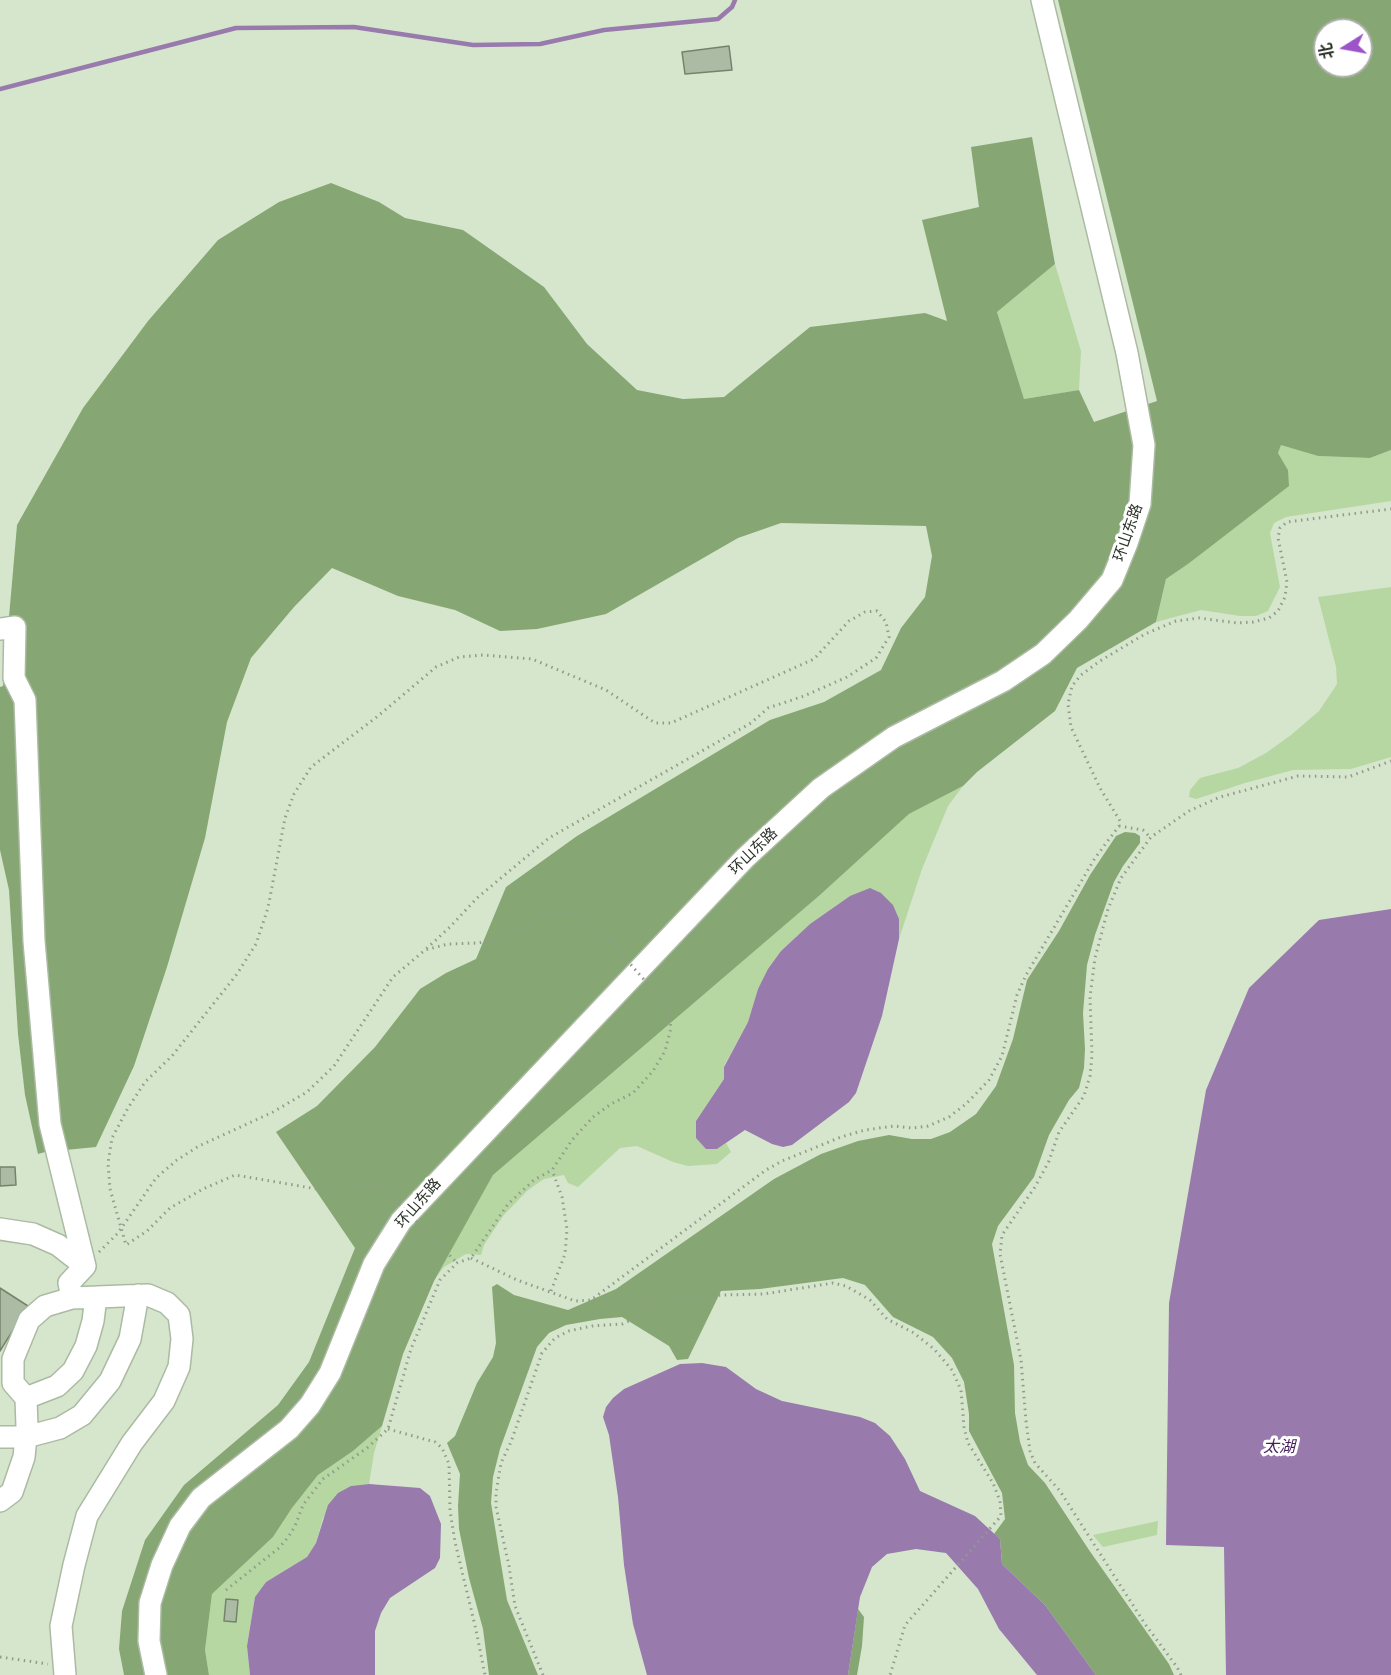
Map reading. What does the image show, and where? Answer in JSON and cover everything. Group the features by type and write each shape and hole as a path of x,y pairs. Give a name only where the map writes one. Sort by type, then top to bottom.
{"street":[{"name":"环山东路","path":"156,1675 149,1641 150,1603 162,1565 180,1526 201,1498 289,1430 310,1405 330,1373 374,1264 401,1221 746,858 821,788 894,737 1004,681 1043,654 1078,620 1112,580 1140,504 1144,445 1127,353 1042,0"},
{"path":"0,629 15,627 7,679 25,700 33,940 50,1124 85,1266"},
{"path":"0,1228 33,1234 58,1245 85,1266"},
{"path":"72,1298 69,1283 85,1266"},
{"path":"0,1437 26,1437 60,1428 82,1415 110,1381 130,1339 138,1295"},
{"path":"0,1501 12,1492 24,1457 27,1398 13,1383 13,1359 29,1320 45,1306 72,1298 148,1295 167,1303 179,1315 182,1339 179,1366 164,1401 132,1443 87,1516 61,1626 65,1671"},
{"path":"27,1398 57,1386 73,1371 86,1346 93,1321 96,1297"},
{"path":"0,1388 13,1369"}],"path":[{"path":"591,1300 766,1170 782,1161 841,1137 865,1130 894,1126 912,1128 928,1126 949,1117 966,1104 989,1080 1002,1056 1017,995 1026,975 1095,858 1119,826 1120,821 1100,789 1071,727 1068,704 1072,686 1100,661 1145,634 1176,621 1199,618 1238,623 1269,618 1278,611 1285,597 1287,582 1278,538 1280,528 1287,522 1391,508"},
{"path":"85,1266 121,1228 156,1178 177,1160 199,1146 273,1112 308,1092 334,1066 393,977 450,927 477,898 549,838 751,723 768,708 804,696 847,677 876,658 889,637 886,622 877,611 864,612 849,621 814,659 671,723 655,723 606,690 532,659 483,655 459,657 436,667 378,716 311,767 294,794 285,818 268,908 256,944 237,974 172,1056 145,1082 112,1138 108,1163 110,1189 121,1228 126,1245 147,1231 170,1208 203,1189 235,1175 317,1189 369,1185 382,1187 457,1263"},
{"path":"1180,1675 1178,1667 1145,1624 1060,1491 1035,1464 1027,1431 1021,1360 1000,1254 1002,1235 1035,1187 1049,1161 1059,1132 1084,1096 1091,1065 1090,997 1095,957 1108,909 1122,878 1151,837 1189,811 1220,797 1298,776 1348,777 1391,761"},
{"path":"1119,826 1143,830 1151,837"},
{"path":"226,1590 279,1548 296,1526 303,1505 323,1479 367,1448 388,1429 411,1349 440,1280 457,1263 471,1258 508,1204 534,1180 552,1170 572,1140 593,1117 611,1104 633,1093 653,1071 665,1051 671,1029 669,1011 610,942 580,914 553,911 503,938 478,943 448,944 425,950"},
{"path":"550,1291 565,1254 567,1229 562,1197 552,1170"},
{"path":"471,1258 517,1280 575,1301 652,1301 724,1294 764,1294 833,1283 846,1286 865,1296 887,1319 914,1334 934,1349 952,1370 961,1390 963,1427 969,1443 993,1483 1000,1501 1001,1516 905,1625 890,1675"},
{"path":"543,1675 515,1606 496,1507 501,1463 511,1442 542,1353 555,1338 569,1331 622,1323 636,1318 647,1310 652,1301"},
{"path":"388,1429 435,1442 442,1448 449,1464 450,1511 455,1542 485,1675"},
{"path":"0,1656 65,1671"}],"green space":[{"path":"1058,0 1391,0 1391,450 1370,458 1318,456 1281,445 1278,453 1288,470 1289,486 1166,579 1156,622 1077,668 1055,711 977,772 963,786 909,814 820,895 493,1175 434,1281 403,1354 382,1426 353,1451 318,1475 273,1537 212,1594 205,1650 209,1675 124,1675 119,1649 122,1611 145,1540 184,1485 278,1405 309,1362 355,1248 276,1132 317,1106 375,1047 420,989 446,973 476,959 506,887 577,836 770,720 824,702 881,670 901,628 925,597 932,556 926,526 781,523 738,538 606,614 537,629 500,631 455,610 398,596 332,568 294,607 251,658 227,722 205,838 167,967 134,1066 96,1147 38,1154 25,1095 18,1034 9,890 0,850 0,687 3,686 17,525 83,408 148,321 218,240 279,202 331,183 379,202 405,218 463,230 544,287 587,344 637,390 683,399 724,397 810,327 925,313 947,321 922,220 979,207 971,147 1032,137 1055,264 997,312 1024,399 1079,390 1094,422 1157,401"},
{"path":"1055,264 1081,351 1079,390 1024,399 997,312"},
{"path":"1281,444 1318,456 1370,458 1391,450 1391,501 1286,517 1274,523 1270,533 1280,587 1268,611 1256,616 1240,616 1201,610 1156,622 1166,579 1188,564 1288,470 1278,453"},
{"path":"1391,587 1391,757 1351,769 1293,770 1196,799 1189,797 1190,790 1200,778 1238,768 1266,753 1291,735 1319,711 1337,684 1336,667 1318,597"},
{"path":"963,786 948,806 922,869 899,939 899,919 850,896 810,924 781,951 758,989 748,1022 724,1066 724,1079 696,1121 717,1149 726,1143 731,1152 717,1164 688,1166 637,1146 620,1148 578,1187 568,1183 564,1175 544,1179 528,1190 503,1216 484,1245 481,1255 466,1254 444,1267 434,1280 493,1175 820,895 909,814"},
{"path":"1125,832 1140,836 1140,843 1114,882 1087,965 1083,1013 1084,1068 1079,1088 1069,1100 1049,1135 1034,1177 998,1226 992,1244 1014,1365 1015,1413 1020,1442 1028,1465 1045,1483 1169,1664 1174,1675 1096,1675 1045,1605 1002,1564 1000,1539 994,1534 1005,1519 1002,1493 969,1431 964,1382 952,1358 933,1337 893,1317 865,1285 843,1278 760,1289 721,1291 688,1359 677,1360 669,1346 622,1317 566,1325 549,1333 537,1347 500,1449 493,1477 491,1503 507,1600 538,1675 489,1675 483,1629 459,1529 460,1474 447,1443 455,1436 477,1383 493,1357 496,1343 492,1287 497,1284 514,1295 568,1310 616,1289 774,1179 821,1154 858,1141 889,1135 912,1139 931,1139 950,1132 976,1114 996,1086 1013,1039 1027,980 1059,931 1090,875 1116,836"},
{"path":"382,1426 374,1453 369,1484 351,1486 323,1518 316,1543 307,1557 266,1582 255,1597 247,1646 250,1675 209,1675 205,1650 212,1594 273,1537 318,1475 353,1451"},
{"path":"1158,1521 1157,1535 1103,1547 1093,1535"},
{"path":"858,1609 864,1617 862,1646 857,1675 848,1675"}],"water":[{"path":"870,888 881,893 893,905 899,919 899,939 882,1016 856,1093 849,1102 792,1145 783,1147 772,1144 745,1130 717,1149 706,1149 696,1138 696,1121 724,1079 724,1067 748,1022 758,989 768,969 781,951 810,924 850,896"},
{"name":"太湖","path":"1391,909 1391,1675 1226,1675 1224,1547 1166,1545 1169,1303 1206,1090 1249,988 1319,920"},
{"path":"702,1363 726,1367 756,1389 782,1401 860,1417 875,1423 890,1436 905,1459 920,1491 975,1516 1000,1539 1002,1564 1045,1605 1096,1675 1037,1675 999,1629 978,1589 946,1553 916,1549 887,1554 872,1567 860,1597 848,1675 647,1675 633,1624 624,1565 618,1497 609,1435 603,1417 606,1407 624,1389 680,1364"},
{"path":"369,1484 420,1488 430,1496 441,1524 440,1558 435,1568 390,1598 381,1613 375,1631 375,1675 250,1675 247,1646 255,1597 266,1582 307,1557 316,1543 328,1505 338,1493 351,1486"}],"building":[{"path":"729,46 732,70 685,74 682,52"},
{"path":"0,1167 15,1167 16,1185 0,1186"},
{"path":"0,1288 28,1306 0,1351"},
{"path":"226,1599 238,1600 236,1622 224,1621"}],"waterway":[{"path":"0,89 236,28 354,27 473,45 540,44 604,30 718,19 732,7 735,0"}]}
